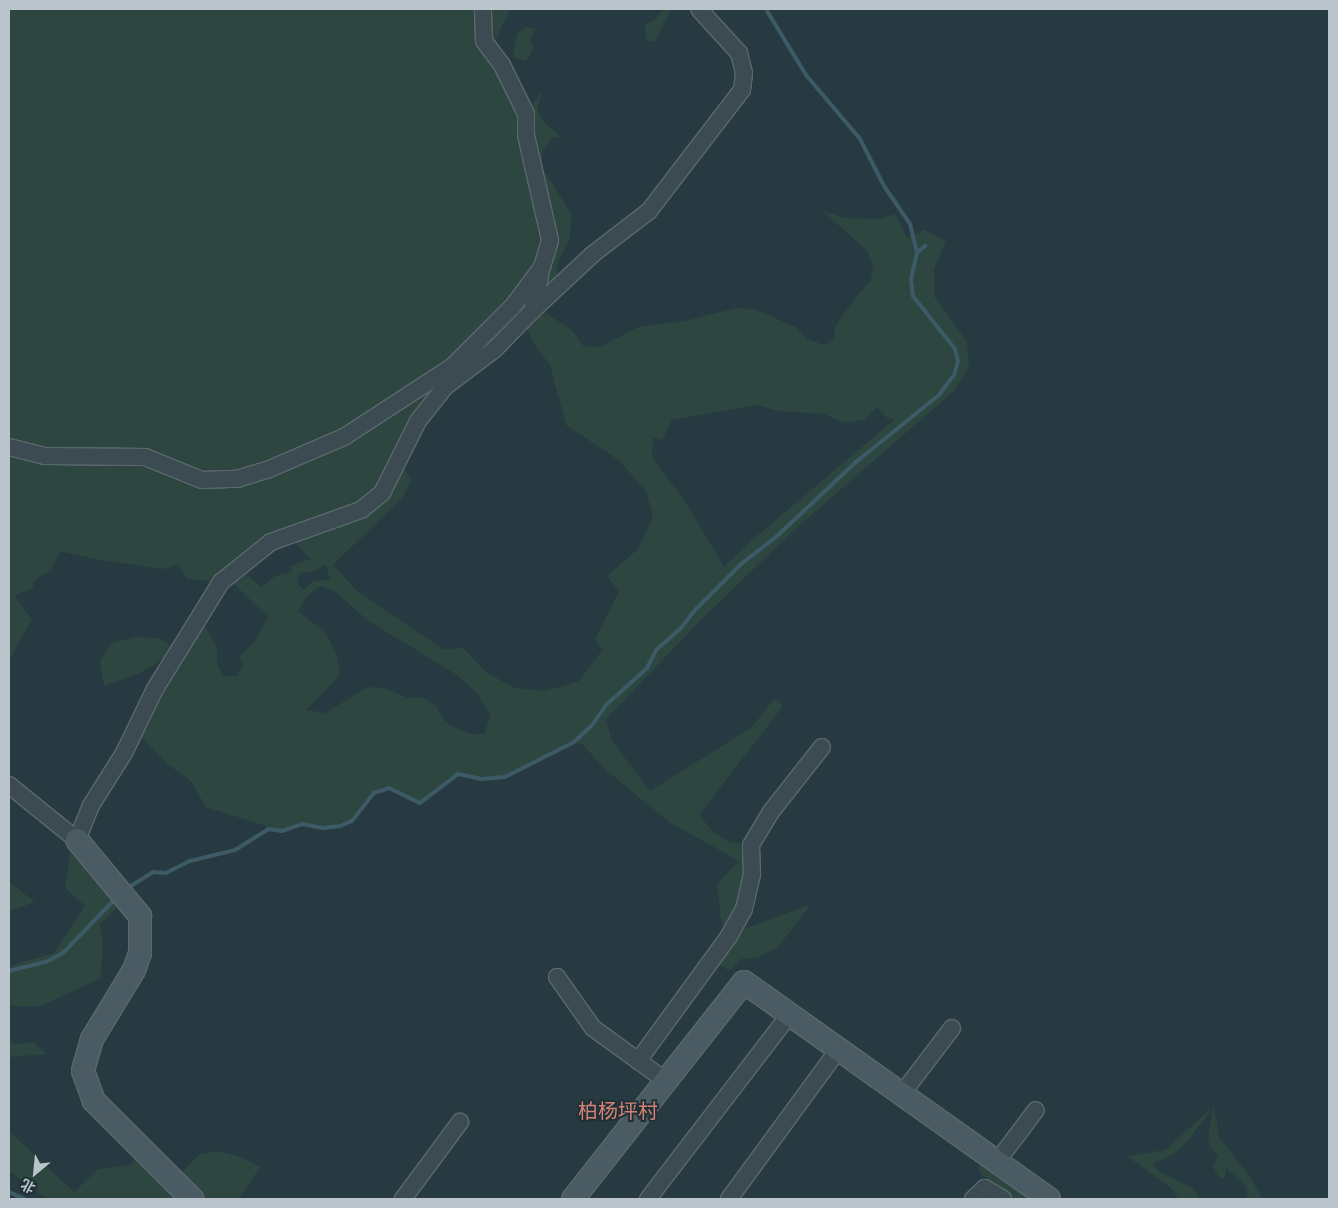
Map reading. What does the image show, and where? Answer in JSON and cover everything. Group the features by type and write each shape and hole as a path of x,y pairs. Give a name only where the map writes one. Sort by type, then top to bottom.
{"street":[{"path":"483,9 484,41 502,65 526,114 526,135 550,240 532,311"},
{"path":"77,840 90,807 124,753 155,689 222,582 232,570 271,542 361,510 382,493 418,421 445,387 495,349 532,311 593,254 650,211 742,90 744,73 739,53 699,9"},
{"path":"9,447 45,456 145,457 202,480 237,479 267,470 344,437 453,366 513,306 542,267"},
{"path":"638,1061 729,936 746,900 752,874 751,844 770,813 822,747"},
{"path":"9,785 77,840 131,902 140,916 140,953 134,970 92,1040 83,1071 94,1101 192,1199"},
{"path":"556,977 593,1028 666,1081"},
{"path":"573,1199 744,982 1049,1199"},
{"path":"648,1199 789,1015"},
{"path":"901,1095 952,1028"},
{"path":"729,1199 838,1050"},
{"path":"996,1163 1036,1110"},
{"path":"403,1199 460,1122"},
{"path":"973,1199 985,1188 1002,1199"}],"green space":[{"path":"9,9 510,9 491,50 526,113 542,91 537,110 545,123 561,137 553,137 542,151 542,167 572,215 569,240 558,262 557,276 593,254 536,307 572,330 583,346 600,347 638,327 685,321 737,308 753,309 773,317 797,328 809,340 825,345 834,337 835,327 853,301 871,280 873,264 867,251 822,210 844,218 882,219 895,214 907,238 924,230 946,241 934,269 934,296 967,342 969,366 955,390 792,532 699,622 606,719 612,741 650,791 752,727 774,699 783,706 699,815 714,833 730,842 751,845 752,874 729,935 811,904 778,947 757,958 741,959 729,971 712,959 729,936 721,920 717,884 739,861 669,822 606,770 583,745 574,742 505,777 481,779 458,774 420,803 389,788 374,793 352,821 340,826 323,828 302,824 282,831 206,807 190,780 167,764 135,731 177,651 140,673 104,686 100,661 112,643 135,637 159,638 178,650 199,615 217,647 217,664 223,676 237,676 243,666 239,657 254,643 268,617 233,583 243,571 261,587 275,576 292,572 290,566 311,559 298,546 294,534 221,582 187,579 178,564 165,569 99,560 60,551 51,570 34,581 33,588 14,596 32,619 9,660","holes":["523,320 534,344 550,365 566,425 620,461 646,492 653,517 638,549 607,576 619,591 595,640 603,649 579,681 545,691 514,688 486,672 463,648 443,649 357,591 333,565 403,497 411,480 399,460 445,387","757,405 778,411 824,414 845,423 864,420 877,407 887,418 895,419 751,541 724,567 685,501 652,457 653,438 662,440 672,420","326,564 330,580 314,581 303,590 297,582 300,573 313,572","321,586 335,591 367,620 457,675 476,692 491,716 484,734 470,734 454,727 444,720 436,706 423,698 408,698 384,688 367,687 326,713 306,710 340,675 337,657 327,634 298,611 308,595"]},
{"path":"663,9 671,9 655,42 646,40 645,25 656,19"},
{"path":"526,27 536,29 529,40 534,47 526,61 513,57 517,34"},
{"path":"77,840 131,902 116,908 100,925 103,941 101,978 41,1006 9,1006 9,966 54,953 85,906 65,888 70,853"},
{"path":"9,882 35,902 9,911"},
{"path":"9,1039 15,1044 33,1042 47,1054 9,1057"},
{"path":"1214,1106 1219,1137 1251,1178 1262,1199 1248,1199 1246,1186 1226,1168 1225,1179 1218,1176 1213,1166 1218,1155 1210,1147 1208,1137 1213,1107 1188,1141 1174,1154 1153,1164 1159,1171 1192,1188 1199,1197 1197,1199 1179,1199 1170,1187 1127,1156 1165,1150"},
{"path":"9,1131 74,1192 98,1169 131,1165 139,1149 173,1180 200,1154 217,1151 241,1157 260,1167 239,1199 48,1199 9,1171"},
{"path":"996,1163 1049,1199 1015,1199 981,1174 978,1165"}],"waterway":[{"path":"767,11 806,75 860,139 884,186 910,224 917,253"},
{"path":"126,889 153,872 166,873 190,861 235,850 268,829 282,831 302,824 323,828 340,826 352,821 374,793 389,788 420,803 458,774 481,779 505,777 574,742 593,724 605,706 647,668 656,650 681,628 696,609 741,564 776,537 856,462 939,395 954,375 958,361 955,349 913,296 911,279 917,253 925,246"},
{"path":"9,971 46,962 63,953 115,899"},
{"path":"9,1192 24,1199"}],"district":[{"name":"柏杨坪村","path":"618,1111"}]}
